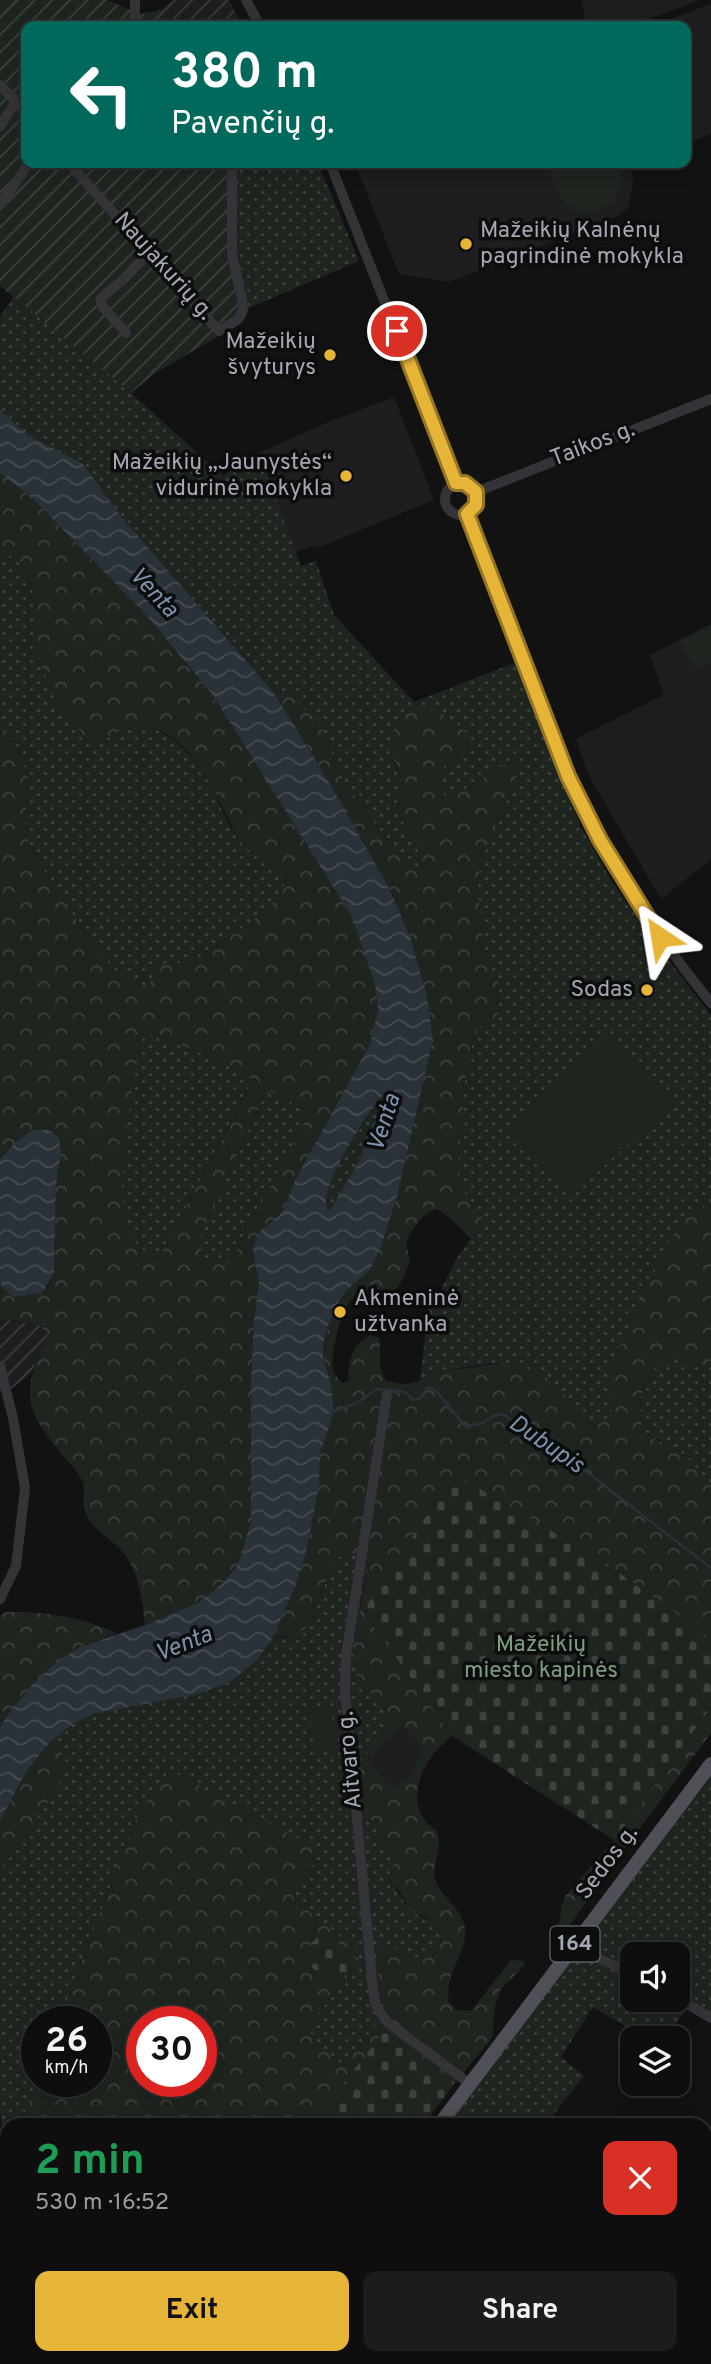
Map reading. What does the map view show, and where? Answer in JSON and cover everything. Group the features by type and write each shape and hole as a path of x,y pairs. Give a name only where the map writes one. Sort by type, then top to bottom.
{"main road":[{"name":"Sedos g.","path":"444,2118 711,1764"}],"street":[{"path":"135,0 135,21"},
{"path":"246,0 257,21"},
{"path":"0,85 21,107"},
{"path":"0,126 16,102"},
{"path":"0,205 26,168"},
{"name":"Naujakurių g.","path":"73,168 219,331 237,320 242,313 243,304 232,255 232,168"},
{"path":"332,168 456,483"},
{"path":"126,333 102,306 101,298 123,280 149,252"},
{"name":"Taikos g.","path":"476,492 711,399"},
{"path":"456,483 465,483 476,492 476,505 467,514 454,513 446,503 448,489 456,483"},
{"path":"467,514 559,756 577,795 600,840 654,927 711,1003"},
{"path":"0,1366 13,1418 24,1488 16,1566 0,1600"},
{"name":"Aitvaro g.","path":"387,1394 346,1655 345,1679 373,1990 376,2006 387,2022 470,2084"},
{"path":"573,1947 620,1968"},
{"path":"690,2006 711,2018"}],"shaded area":[{"path":"174,0 229,0 240,21 168,21 162,9"},
{"path":"581,0 700,0 643,21 586,21"},
{"path":"711,4 711,134 691,143 691,21 665,21"},
{"name":"Mažeikių Kalnėnų pagrindinė mokykla","path":"357,168 632,168 633,183 629,204 619,215 449,282 399,274"},
{"name":"Mažeikių „Jaunystės“ vidurinė mokykla","path":"394,397 434,500 317,548 316,545 295,552 258,453"},
{"path":"711,624 711,859 661,899 589,776 576,739 664,695 650,655"},
{"path":"0,1319 36,1324 49,1334 31,1374 10,1390 0,1392"},
{"path":"403,1726 423,1751 411,1776 391,1790 368,1759"}],"green space":[{"path":"0,0 106,0 141,14 162,9 168,21 21,21 21,168 239,168 237,249 249,308 243,322 155,373 131,393 0,286"},
{"path":"239,168 320,168 359,261 249,308 237,249"},
{"path":"549,168 619,168 621,176 614,198 597,211 586,213 565,203"},
{"path":"14,296 131,393 223,476 258,453 301,566 316,561 334,615 414,702 514,663 581,827 611,880 649,935 711,1015 711,1205 698,1206 611,1365 613,1412 603,1422 593,1424 581,1416 566,1396 519,1366 495,1363 444,1370 420,1380 428,1310 456,1259 482,1223 482,1215 465,1193 458,1162 466,1117 460,1095 471,1063 472,1041 480,1026 492,1022 498,1014 499,982 485,958 477,882 486,847 519,772 505,764 449,799 439,790 438,774 446,763 460,757 420,707 411,708 395,724 396,765 402,781 397,814 411,833 419,852 419,868 409,871 343,779 321,726 282,692 274,693 120,515 83,465 28,435 0,410 0,317"},
{"path":"0,473 31,497 146,615 212,694 352,917 375,985 378,1010 370,1044 295,1180 285,1207 279,1216 262,1229 253,1252 259,1282 251,1378 251,1521 238,1565 222,1584 198,1603 145,1625 141,1595 132,1567 121,1550 88,1518 84,1507 82,1480 46,1434 32,1407 31,1382 48,1334 33,1324 0,1319 0,1283 3,1288 48,1286 54,1274 56,1185 61,1152 5,1152 0,1159 0,720 19,751 28,777 25,828 32,852 89,939 113,969 135,986 150,983 155,969 169,961 188,965 238,931 274,901 282,890 286,875 239,840 203,772 182,745 169,735 154,728 132,726 101,741 87,740 57,702 36,654 36,615 32,587 20,563 0,548","holes":["152,1033 246,1072 250,1078 250,1086 157,1258 139,1246 129,1234 124,1220 122,1191 126,1135 140,1042 144,1036","269,1092 303,1109 304,1123 231,1260 225,1265 208,1259 201,1253 200,1236 263,1098"]},
{"path":"0,548 20,563 32,587 36,615 101,741 120,729 134,726 148,727 172,739 202,771 239,840 286,875 283,889 275,900 253,920 188,965 169,961 150,983 135,986 113,969 89,939 32,852 25,828 28,777 19,751 0,720"},
{"path":"711,625 711,661 695,669 680,641"},
{"path":"274,693 289,693 321,726 343,779 409,871 419,868 419,852 411,833 397,814 402,781 390,743 395,724 412,707 444,715 469,736 469,747 438,774 439,790 449,799 505,764 513,761 519,763 519,772 486,847 477,882 485,958 499,982 498,1014 492,1022 480,1026 472,1041 471,1063 460,1095 466,1117 458,1162 465,1193 482,1215 482,1223 471,1238 436,1209 422,1218 408,1238 410,1261 394,1291 383,1298 363,1295 355,1297 345,1310 335,1342 334,1373 342,1383 348,1381 350,1360 355,1347 372,1335 380,1339 380,1366 385,1380 402,1384 445,1370 497,1364 514,1365 532,1370 549,1380 592,1424 603,1422 612,1412 611,1365 668,1243 684,1219 698,1206 711,1205 711,1364 706,1366 673,1359 658,1363 644,1388 641,1410 643,1431 674,1447 690,1460 711,1486 711,1639 607,1564 363,1611 452,1736 428,1762 417,1794 421,1814 437,1831 439,1838 435,1878 441,1891 460,1914 465,1928 462,1948 450,1979 448,2001 456,2010 471,2011 511,1960 523,1961 525,1965 501,1989 495,2006 492,2038 455,2083 384,2032 318,2118 22,2118 31,2097 112,2097 112,2006 65,2006 138,1814 164,1776 176,1773 310,1845 316,1853 316,1860 292,1890 293,1898 353,1947 359,1957 357,1966 308,2026 314,2041 342,2065 387,2012 380,1992 376,1949 396,1949 424,1959 434,1955 441,1943 439,1930 428,1918 410,1910 398,1889 389,1880 391,1872 395,1870 395,1862 368,1814 359,1786 360,1763 378,1742 385,1723 382,1706 361,1683 355,1669 354,1639 367,1576 367,1563 350,1554 338,1558 310,1623 294,1635 274,1635 295,1587 306,1553 319,1486 320,1454 334,1411 331,1384 323,1357 327,1328 347,1290 370,1270 433,1040 427,996 410,936 388,886 331,785","holes":["403,1726 423,1751 411,1776 392,1789 368,1759"]},
{"path":"152,1033 246,1072 250,1078 250,1085 161,1255 157,1258 139,1246 129,1234 124,1220 122,1191 126,1135 140,1041"},
{"path":"609,1035 672,1103 573,1195 510,1127"},
{"path":"269,1092 303,1109 304,1123 231,1260 225,1266 204,1257 199,1248 200,1236 263,1098"},
{"path":"385,1092 379,1114 359,1161 328,1210 326,1200 336,1169"},
{"path":"673,1359 706,1366 711,1364 711,1486 680,1452 643,1431 641,1402 644,1388 658,1363"},
{"name":"Mažeikių miesto kapinės","path":"455,1474 607,1564 711,1639 711,1707 614,1840 452,1736 363,1611"},
{"path":"355,1553 367,1563 358,1614 354,1660 361,1680 385,1710 386,1720 377,1742 363,1757 377,1831 395,1862 395,1870 389,1880 409,1909 437,1927 440,1937 438,1947 429,1957 424,1958 413,1957 395,1949 380,1992 387,2012 342,2065 314,2041 308,2026 357,1966 353,1947 293,1898 292,1890 316,1860 164,1776 138,1814 65,2006 21,2006 21,2097 31,2097 22,2118 1,2118 0,1875 13,1849 25,1834 61,1751 49,1743 73,1724 96,1713 128,1706 258,1659 274,1635 284,1638 310,1623 334,1562 340,1556"},
{"path":"6,1612 63,1616 117,1633 80,1647 0,1727 0,1616"},
{"path":"331,1707 336,1747 314,1750 309,1710"},
{"path":"711,1707 711,1733 564,1933 559,1925 566,1895 614,1840"},
{"path":"49,1743 61,1751 67,1767 0,1875 0,1821 26,1772"},
{"path":"711,1777 711,2014 690,2001 690,1942 620,1942 620,1962 593,1950 589,1942 592,1933"},
{"path":"324,1935 343,1944 356,1960 340,1982 308,1966 305,1957 310,1946 314,1940"},
{"path":"579,1956 620,1972 620,2012 684,2012 675,2026 625,2026 593,2007 561,2057 584,2076 551,2118 453,2118 571,1960"},
{"path":"384,2031 455,2083 429,2118 318,2118"}],"water":[{"name":"Venta","path":"0,410 28,435 83,464 120,515 274,693 331,785 388,886 410,936 427,996 433,1040 397,1196 381,1246 370,1270 347,1290 339,1301 327,1328 323,1357 331,1384 334,1411 320,1454 319,1486 306,1553 295,1587 274,1635 258,1659 230,1682 198,1694 96,1713 73,1724 49,1743 26,1772 0,1821 0,1727 34,1683 56,1662 80,1647 198,1603 222,1584 238,1565 251,1521 251,1378 259,1282 254,1244 262,1229 279,1216 285,1207 295,1180 370,1044 378,1010 375,985 352,917 212,694 146,615 31,497 0,473","holes":["384,1094 379,1114 359,1161 328,1210 326,1201 336,1170"]},
{"path":"32,1130 49,1130 59,1138 61,1152 56,1185 54,1274 42,1293 14,1297 0,1283 0,1159"}],"waterway":[{"name":"Dubupis","path":"331,1412 357,1403 377,1389 405,1392 413,1400 419,1399 429,1387 438,1393 465,1426 481,1424 493,1416 503,1414 579,1466 711,1568"}],"place":[{"name":"Mažeikių Kalnėnų pagrindinė mokykla","path":"466,244"},
{"name":"Mažeikių švyturys","path":"330,355"},
{"name":"Mažeikių „Jaunystės“ vidurinė mokykla","path":"346,476"},
{"name":"Sodas","path":"647,990"},
{"name":"Akmeninė užtvanka","path":"340,1312"}],"route":[{"path":"397,331 456,483 470,485 476,492 476,505 467,514 559,756 600,840 660,937"}]}
